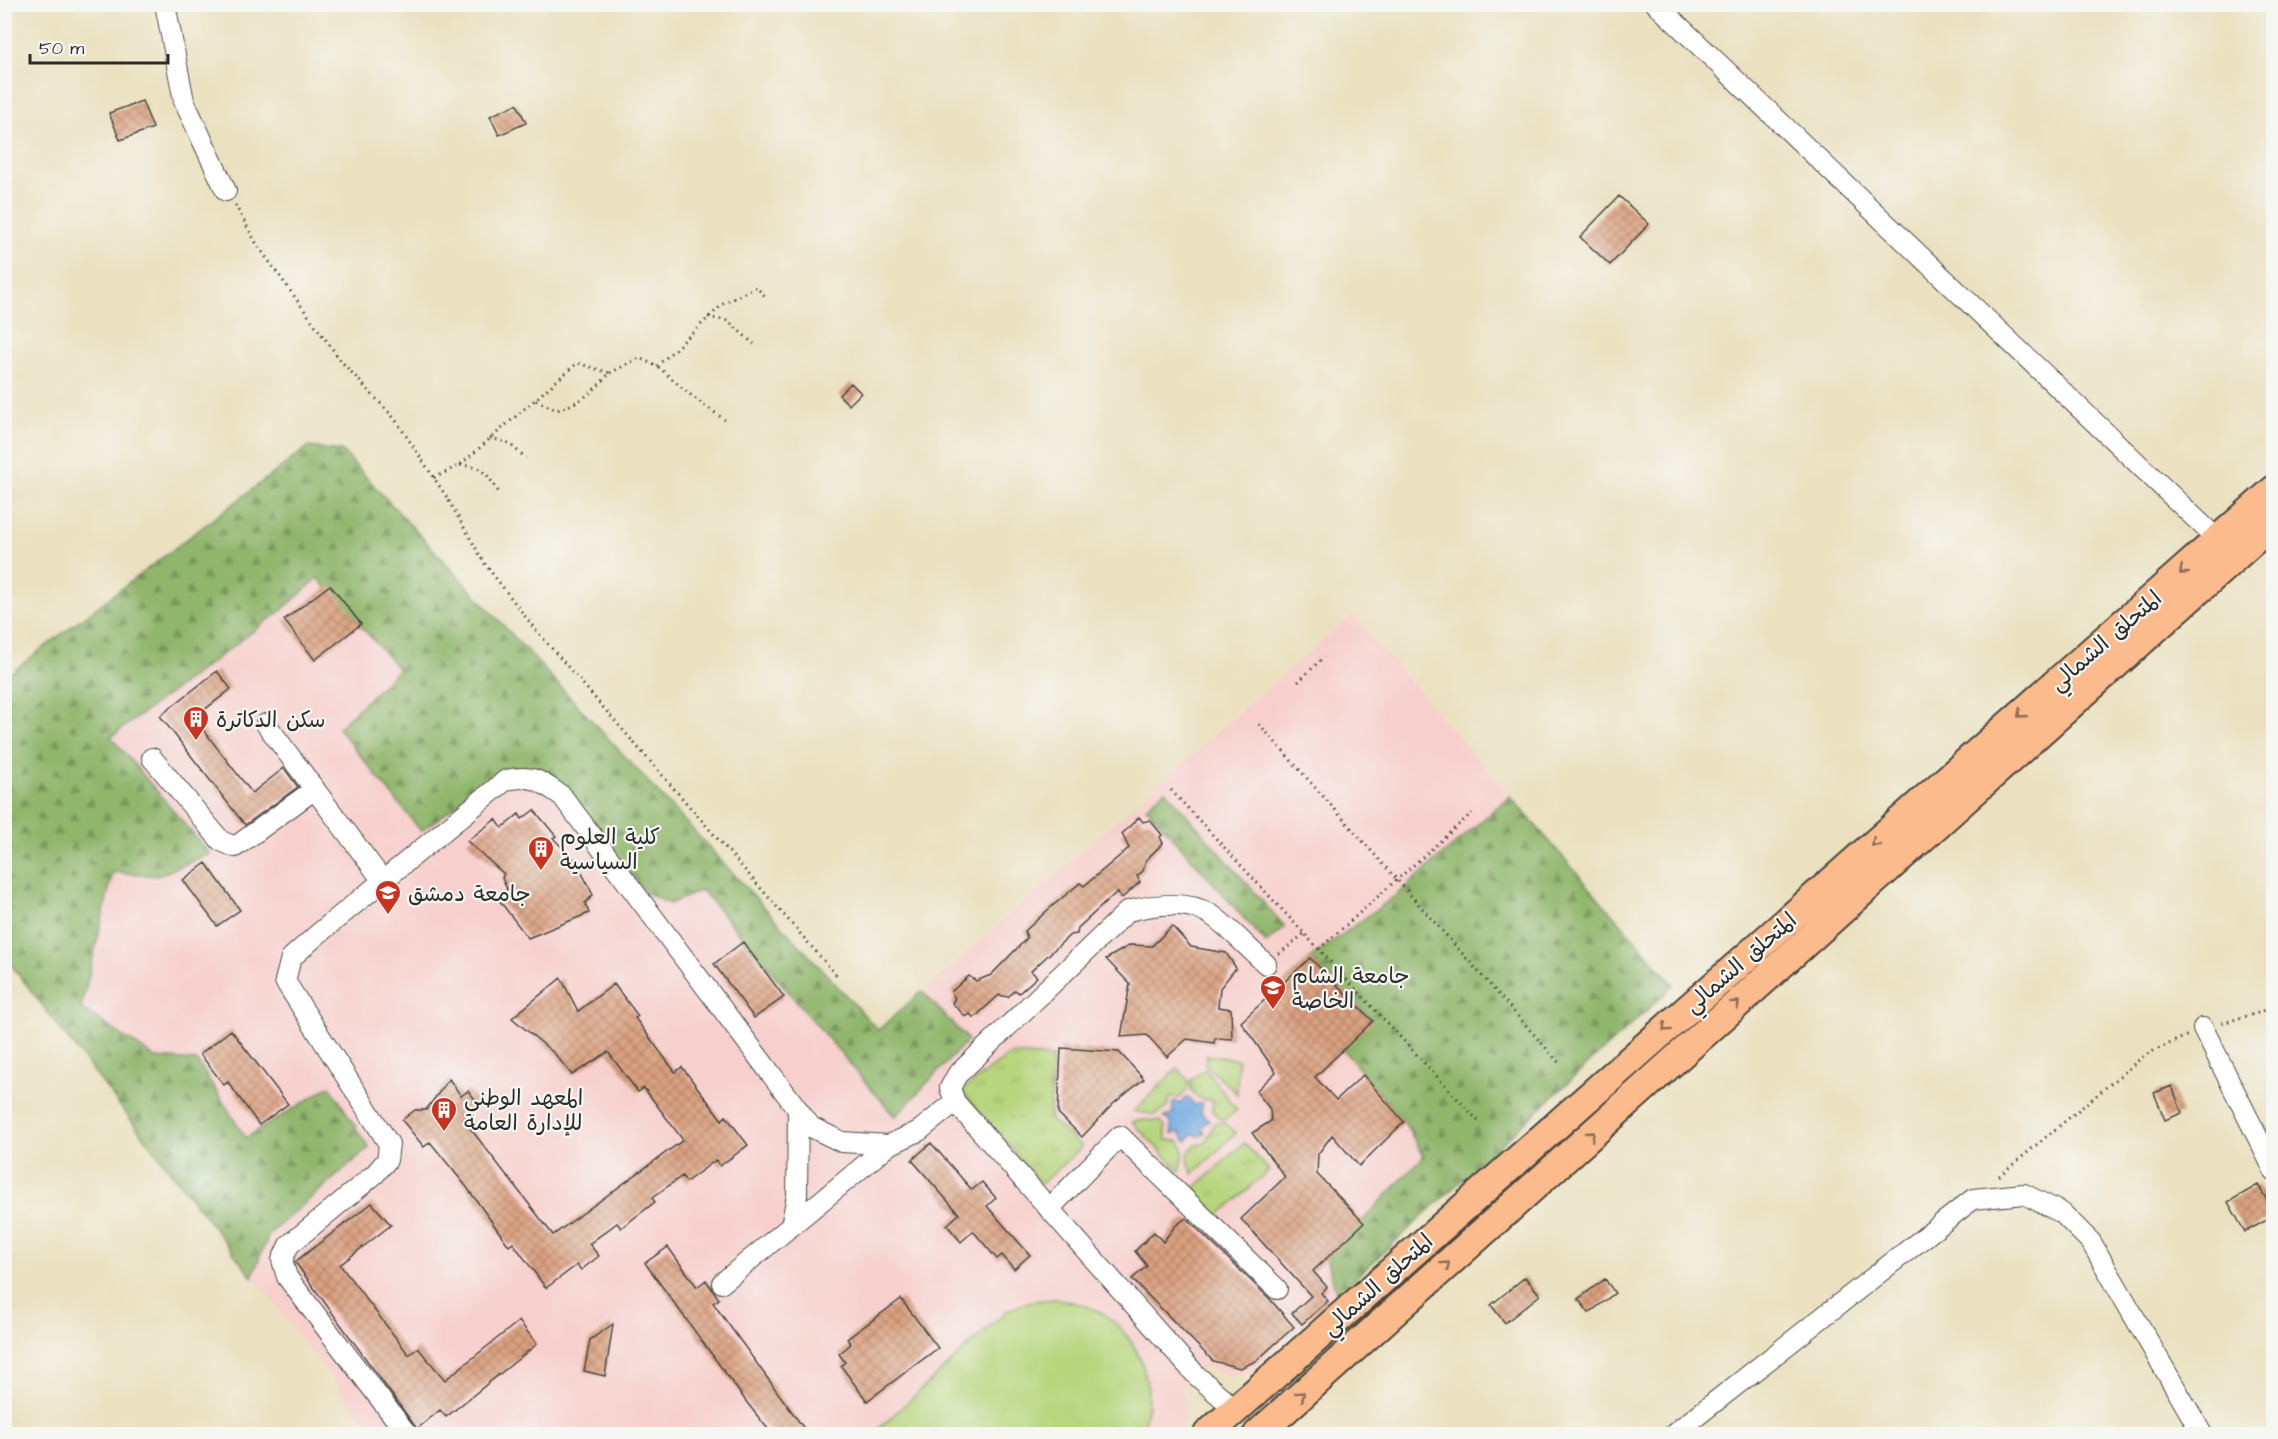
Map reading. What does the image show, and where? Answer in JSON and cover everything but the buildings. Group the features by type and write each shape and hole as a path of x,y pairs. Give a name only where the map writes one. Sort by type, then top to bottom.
{"highway":[{"name":"المتحلق الشمالي","path":"1208,1434 2274,490"},
{"name":"المتحلق الشمالي","path":"1256,1434 2274,522"},
{"path":"1236,1410 1256,1434"}],"street":[{"path":"165,4 184,101 226,191"},
{"path":"1656,4 2218,540"},
{"path":"266,724 383,880"},
{"path":"152,758 221,841 234,847 315,789"},
{"path":"407,1434 287,1276 282,1260 289,1245 375,1174 387,1160 388,1144 285,981 291,958 506,780 525,776 541,782 562,796 811,1127 842,1142 889,1145"},
{"path":"1236,1410 1196,1375 955,1102 950,1088 957,1075 1128,911 1154,904 1188,907 1209,914 1266,964"},
{"path":"2203,1028 2274,1170"},
{"path":"722,1283 889,1145 919,1131 955,1102"},
{"path":"791,1226 797,1196 798,1110"},
{"path":"1049,1209 1120,1136 1277,1289"},
{"path":"1674,1434 1973,1199 2024,1194 2062,1213 2091,1242 2202,1434"}],"path":[{"path":"226,191 258,246 341,361 395,418 485,564 534,628 838,977"},
{"path":"657,366 723,304 756,287 766,297"},
{"path":"708,316 728,321 754,344"},
{"path":"535,399 557,410 576,404 594,391 610,373 639,358 657,366 693,397 725,420"},
{"path":"434,478 460,465 577,363 610,373"},
{"path":"490,438 507,442 526,458"},
{"path":"460,465 477,466 500,494"},
{"path":"1298,682 1324,657"},
{"path":"1259,724 1561,1065"},
{"path":"1170,790 1480,1123"},
{"path":"1319,949 1472,813"},
{"path":"1266,964 1305,933"},
{"path":"1973,1199 2145,1056 2203,1028 2261,1012 2274,1002"}],"shaded area":[{"name":"جامعة دمشق","path":"308,447 342,451 878,1030 1352,614 1674,985 1255,1370 1240,1376 1225,1375 1206,1367 1182,1387 1185,1399 1185,1420 1178,1434 375,1434 5,957 5,677"}],"green space":[{"path":"308,447 342,451 878,1030 922,991 968,1040 895,1117 702,890 670,904 646,893 560,783 522,767 483,786 421,831 338,728 399,669 318,578 282,610 111,737 210,854 157,876 113,872 81,1008 156,1058 197,1061 246,1138 330,1086 369,1148 269,1234 252,1277 5,957 5,677"},
{"path":"1165,790 1285,927 1266,943 1146,807"},
{"path":"1510,796 1674,985 1337,1295 1326,1259 1424,1156 1404,1122 1343,1050 1372,1020 1310,958 1395,896"},
{"path":"1010,1054 1052,1057 1050,1119 1082,1147 1041,1184 962,1091"},
{"path":"1207,1055 1238,1059 1237,1094 1205,1064"},
{"path":"1178,1068 1189,1081 1187,1090 1180,1098 1171,1096 1166,1108 1155,1115 1134,1111"},
{"path":"1205,1069 1237,1110 1223,1121 1213,1111 1212,1100 1200,1099 1191,1090 1191,1080"},
{"path":"1160,1121 1165,1126 1166,1140 1179,1141 1183,1152 1180,1171 1132,1122"},
{"path":"1215,1123 1225,1123 1236,1133 1193,1174 1188,1153 1198,1144 1205,1143"},
{"path":"1244,1143 1269,1170 1218,1216 1193,1189"},
{"path":"1057,1299 1082,1305 1105,1315 1118,1326 1138,1353 1144,1369 1148,1402 1139,1434 873,1434 1008,1310 1032,1301"}],"water":[{"path":"1186,1098 1190,1098 1194,1105 1203,1103 1201,1112 1209,1119 1201,1128 1205,1133 1199,1136 1192,1134 1187,1141 1180,1132 1172,1134 1171,1122 1164,1118 1173,1113 1172,1103 1175,1101 1180,1104"}],"place":[{"name":"سكن الدكاترة","path":"196,742"},
{"name":"كلية العلوم السياسية","path":"541,872"},
{"name":"جامعة دمشق","path":"388,916"},
{"name":"جامعة الشام الخاصة","path":"1273,1011"},
{"name":"المعهد الوطني للإدارة العامة","path":"444,1133"}]}
